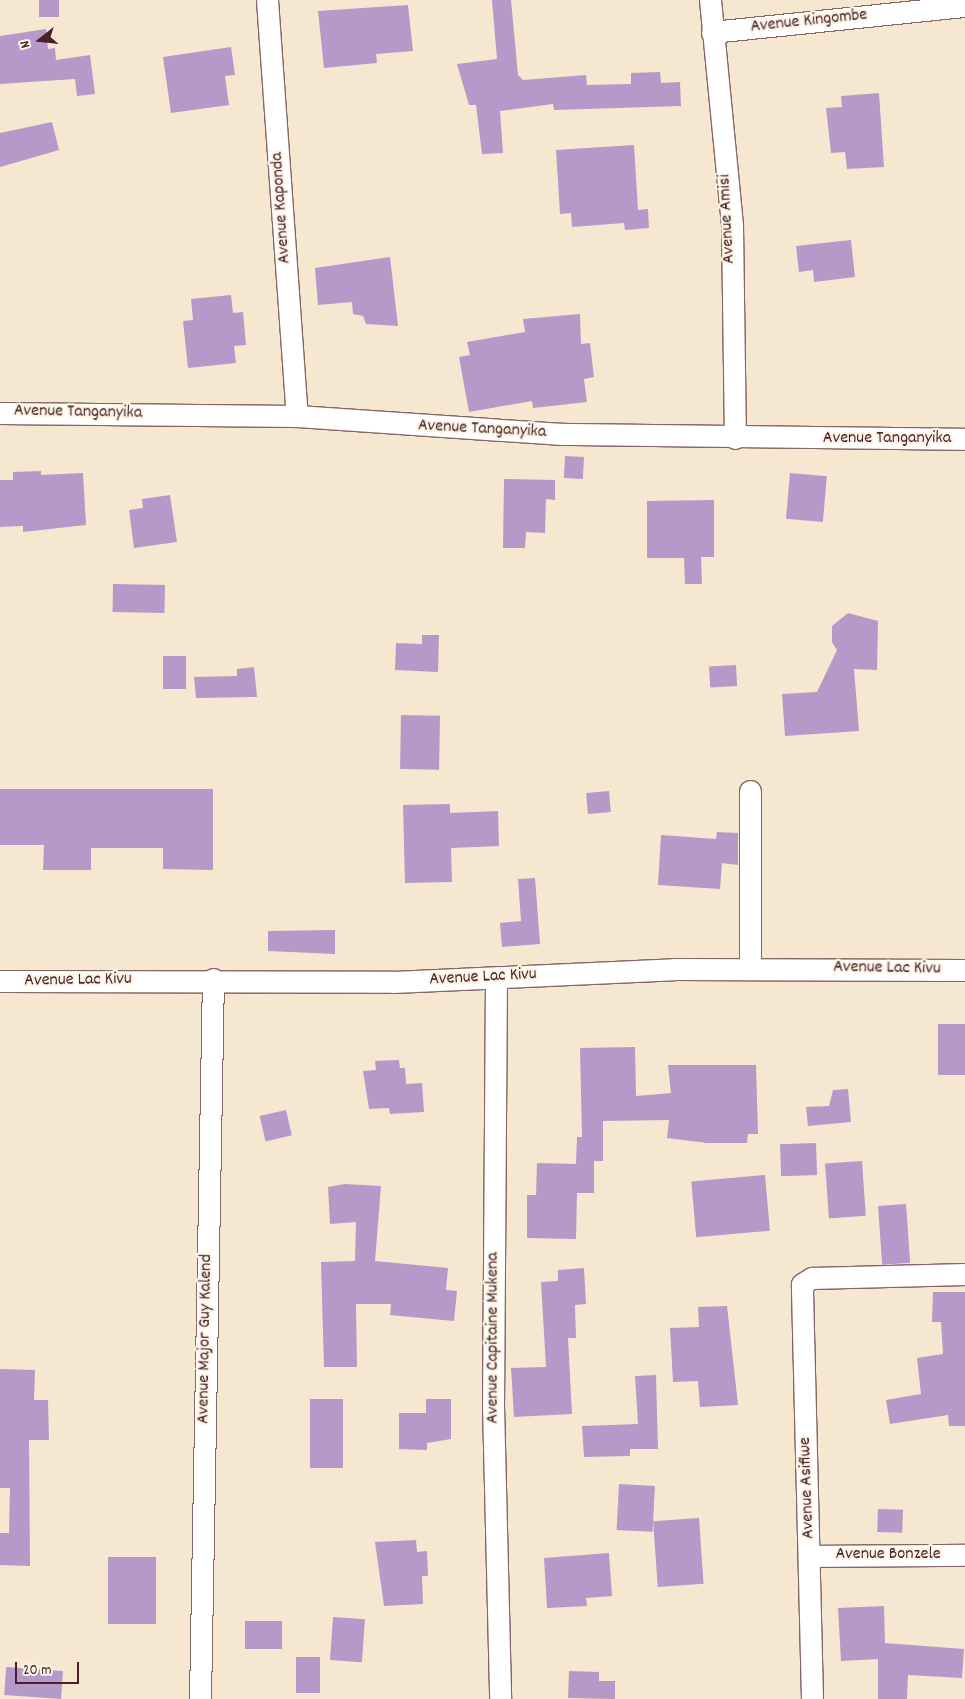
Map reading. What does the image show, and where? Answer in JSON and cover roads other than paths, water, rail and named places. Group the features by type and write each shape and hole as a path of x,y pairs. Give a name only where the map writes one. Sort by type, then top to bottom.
{"street":[{"name":"Avenue Kaponda","path":"267,0 297,416"},
{"name":"Avenue Amisi","path":"710,0 732,226 735,438"},
{"name":"Avenue Kingombe","path":"712,32 965,6"},
{"name":"Avenue Tanganyika","path":"0,413 297,416 486,430 735,438 965,439"},
{"path":"750,792 750,969"},
{"name":"Avenue Lac Kivu","path":"0,982 213,979 393,982 750,969 965,970"},
{"name":"Avenue Capitaine Mukena","path":"496,978 493,1405 500,1699"},
{"name":"Avenue Major Guy Kalend","path":"200,1699 213,979"},
{"name":"Avenue Asifiwe","path":"812,1699 811,1556 801,1288 808,1279 965,1274"},
{"name":"Avenue Bonzele","path":"811,1556 965,1555"}]}
